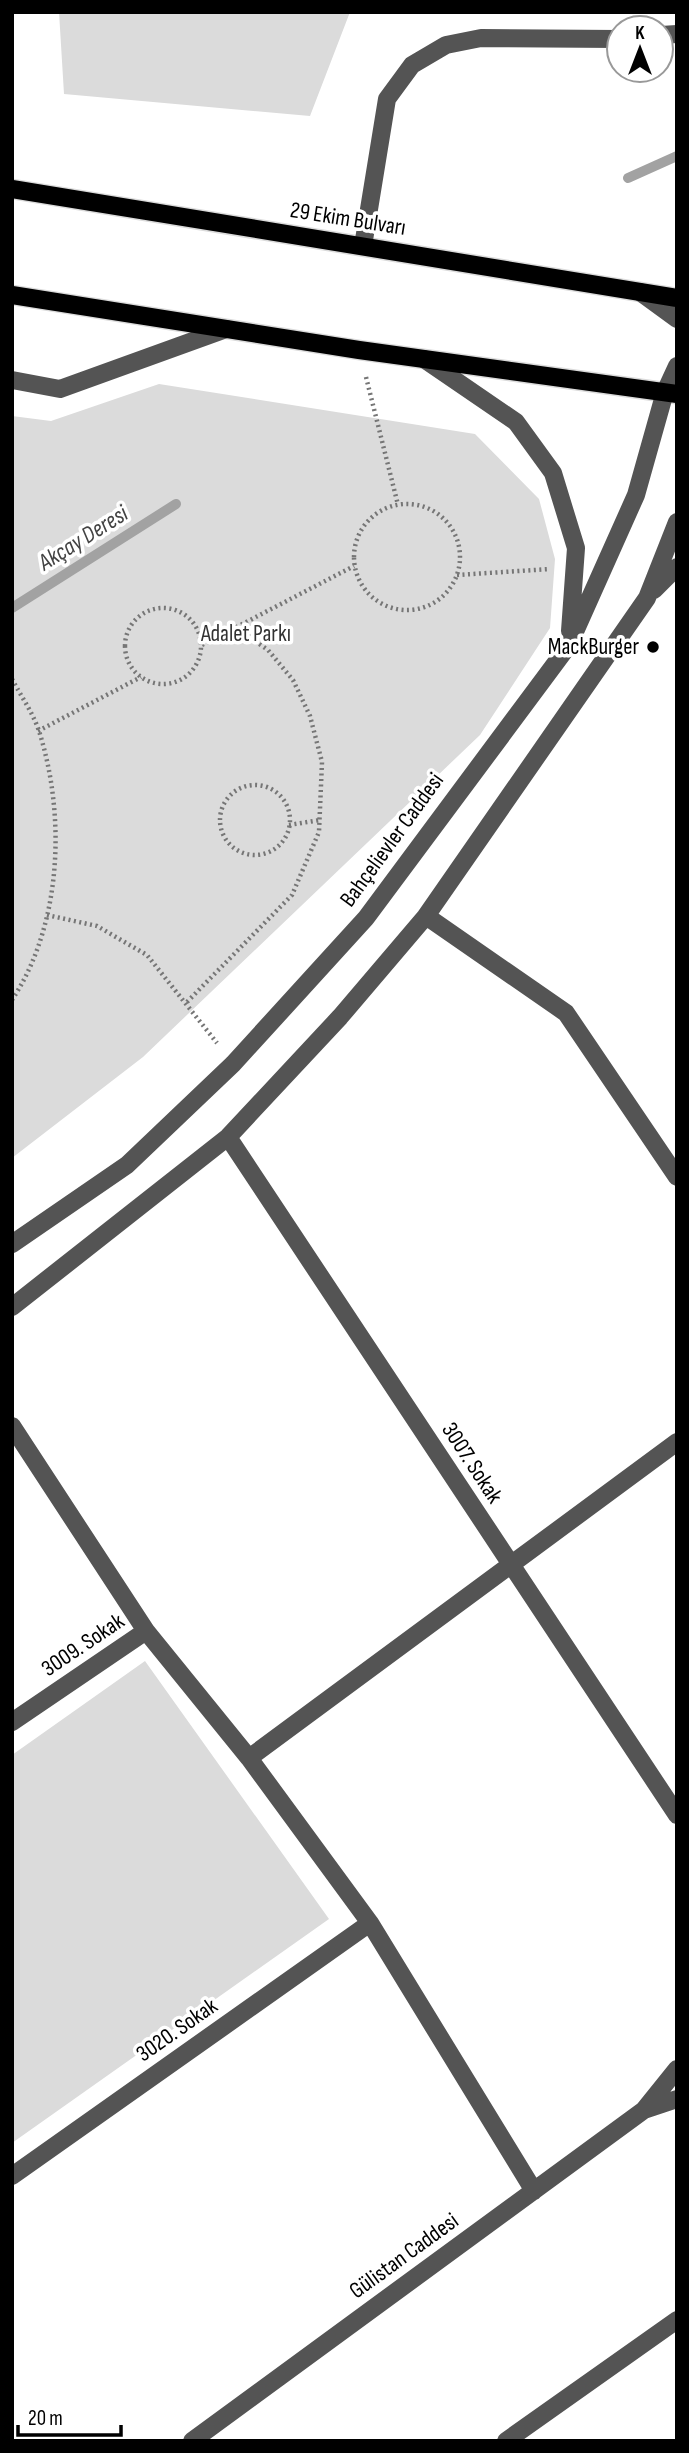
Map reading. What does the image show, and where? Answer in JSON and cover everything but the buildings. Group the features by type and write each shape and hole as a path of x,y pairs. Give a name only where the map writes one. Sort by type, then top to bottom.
{"main road":[{"name":"29 Ekim Bulvarı","path":"12,190 677,298"},
{"path":"12,295 359,350 671,393"}],"street":[{"path":"363,246 387,99 412,65 446,45 463,40 605,39"},
{"path":"639,291 677,319"},
{"path":"12,380 60,389 226,329"},
{"path":"424,359 516,422 553,472 576,548 569,645"},
{"name":"Bahçelievler Caddesi","path":"12,1244 127,1165 233,1064 366,918 569,645 636,495 671,393 677,366"},
{"path":"647,598 677,522"},
{"path":"12,1307 228,1137 340,1017 426,916 647,598 677,567"},
{"path":"426,916 566,1013 666,1157 677,1177"},
{"name":"3007. Sokak","path":"228,1137 508,1564 677,1815"},
{"path":"666,1157 677,1142"},
{"path":"12,1426 146,1632 249,1758 370,1923 534,2191"},
{"path":"249,1758 508,1564 677,1442"},
{"name":"3009. Sokak","path":"12,1722 146,1632"},
{"name":"3020. Sokak","path":"12,2176 370,1923"},
{"name":"Gülistan Caddesi","path":"192,2441 644,2110 677,2069"},
{"name":"Gülistan Caddesi","path":"644,2110 677,2099"},
{"path":"506,2441 677,2320"}],"path":[{"path":"359,350 397,505"},
{"path":"397,505 425,507 447,523 459,548 457,575 445,592 429,605 402,609 376,600 359,579 354,566 357,539 363,526 384,509 397,505"},
{"path":"202,645 354,566"},
{"path":"457,575 574,567"},
{"path":"162,608 181,612 196,625 202,645 198,664 184,678 165,684 141,677 131,667 125,648 129,628 142,614 162,608"},
{"path":"187,1002 292,895 319,832 322,762 310,716 293,680 268,650 236,628"},
{"path":"38,731 141,677"},
{"path":"12,679 38,731 56,815 51,900 24,982 12,1000"},
{"path":"260,785 282,799 287,807 289,825 287,833 276,847 250,854 241,852 227,841 220,815 234,792 260,785"},
{"path":"289,825 320,820"},
{"path":"47,915 97,926 147,955 187,1002 233,1064"}],"green space":[{"path":"59,12 350,12 310,116 64,94"},
{"name":"Adalet Parkı","path":"159,384 475,434 539,499 555,559 550,628 480,735 143,1057 12,1158 12,416 51,421"},
{"path":"145,1661 329,1919 12,2143 12,1755"}],"waterway":[{"name":"Akçay Deresi","path":"628,178 677,156"},
{"name":"Akçay Deresi","path":"12,608 176,504"}],"place":[{"name":"MackBurger","path":"653,647"}]}
